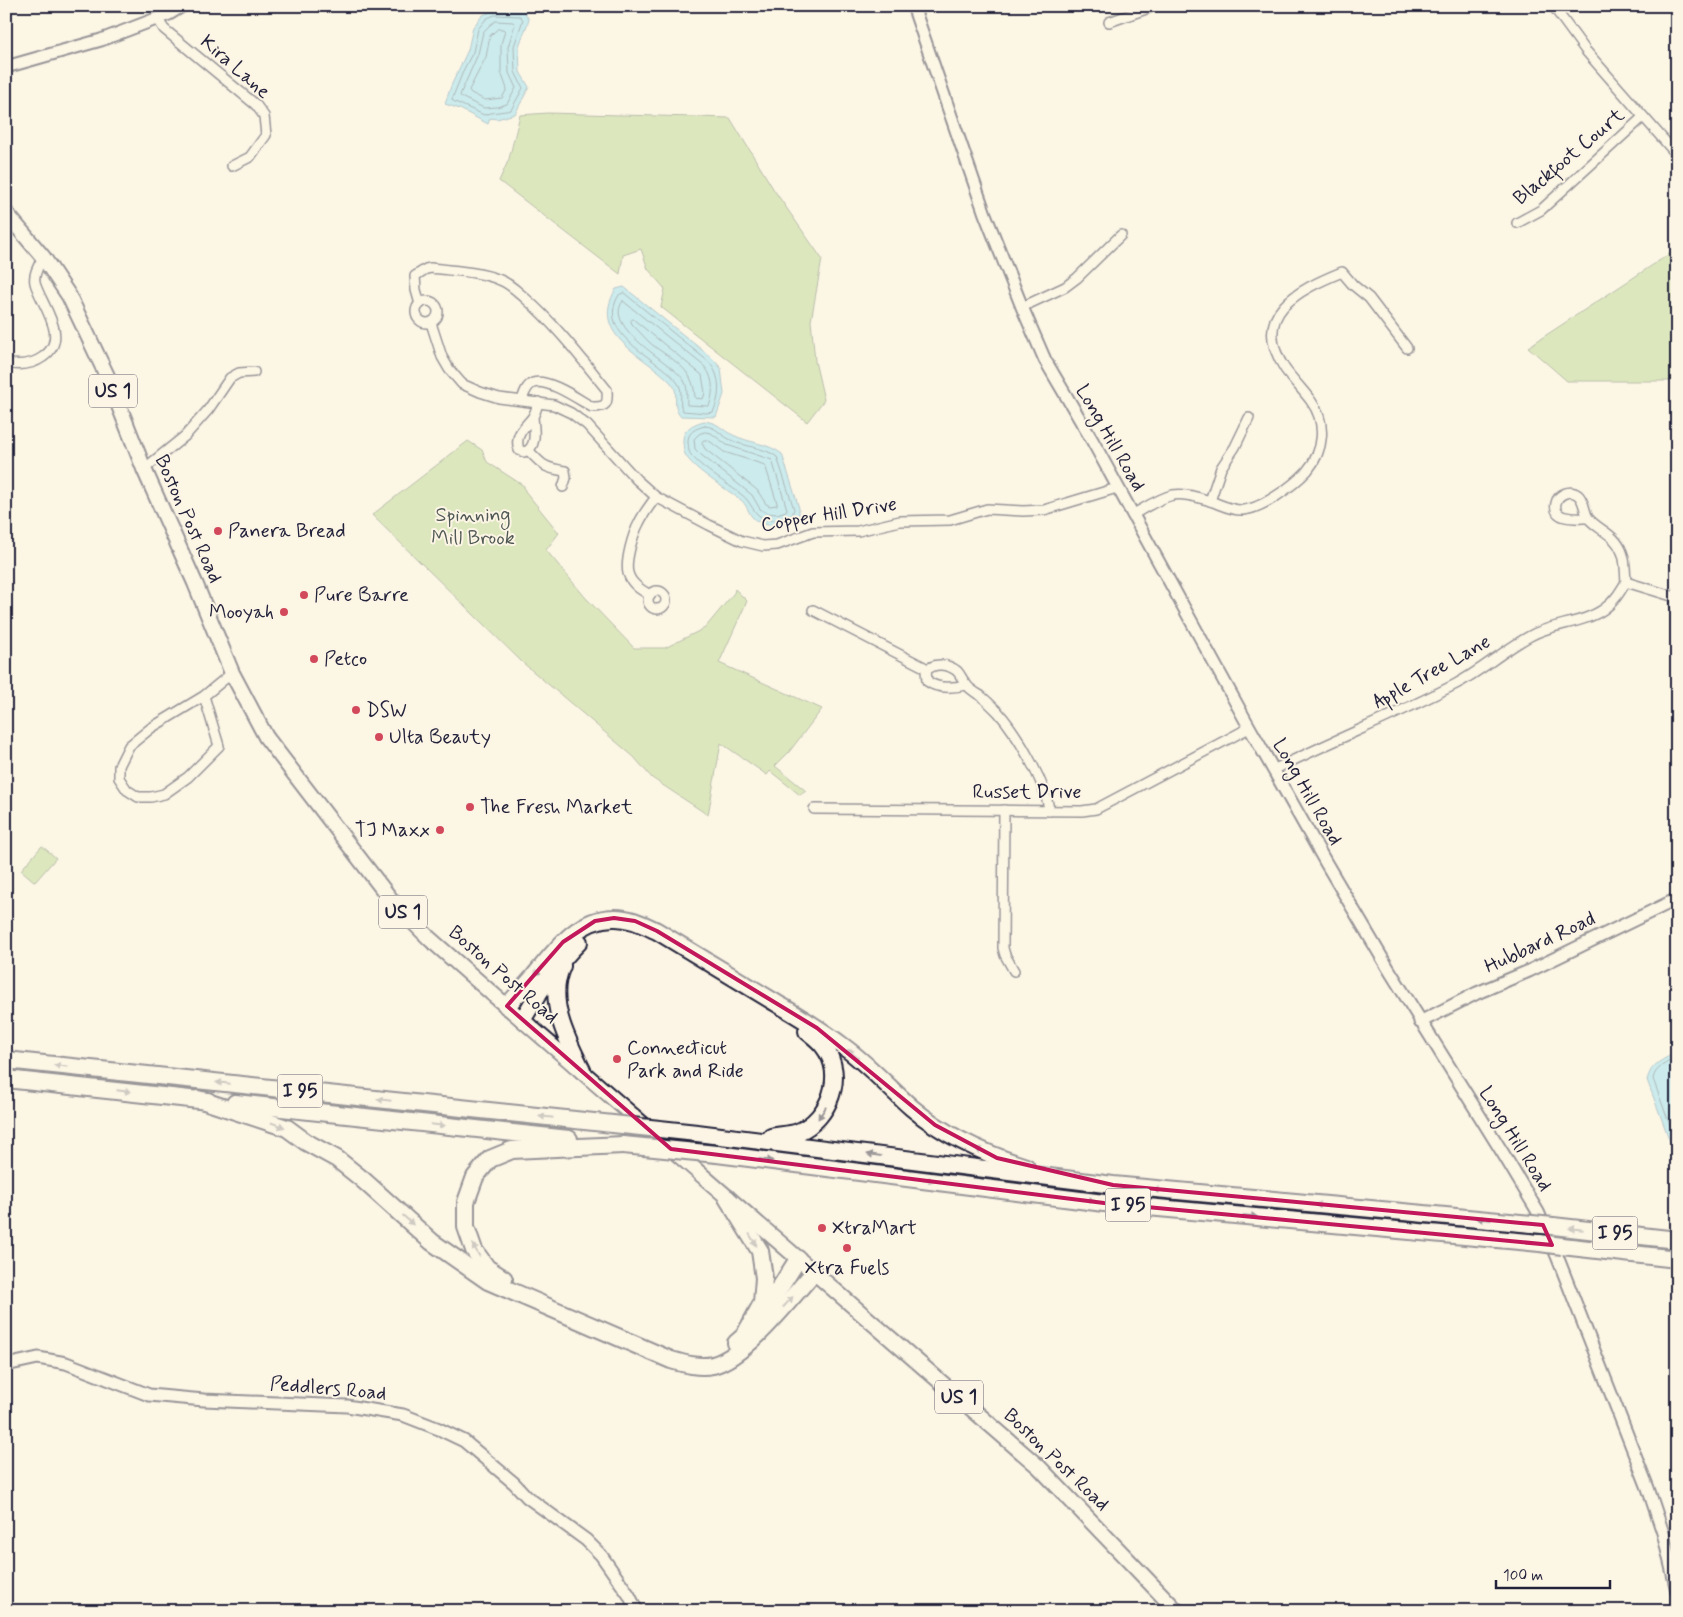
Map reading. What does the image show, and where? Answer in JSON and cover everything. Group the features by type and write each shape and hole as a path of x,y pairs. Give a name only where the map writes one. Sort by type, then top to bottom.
{"highway":[{"path":"507,1006 563,942 578,930 595,921 614,918 635,921 657,930 817,1028 844,1047 934,1125 964,1142 997,1158 1029,1168 1114,1185"},
{"path":"523,1019 540,990 569,951 587,934 607,926 629,926 649,934 799,1026 825,1047 833,1064 834,1082 829,1102 816,1121 797,1133 770,1137 697,1133"},
{"path":"569,951 560,969 557,986 558,1007 563,1029 582,1070"},
{"name":"I 95","path":"6,1060 697,1133 1114,1185 1553,1226 1677,1240"},
{"name":"I 95","path":"6,1079 717,1154 1104,1202 1562,1246 1677,1259"},
{"path":"198,1099 287,1128 306,1142 337,1160 362,1179 432,1242 488,1281 671,1360 692,1366 711,1365 728,1359 746,1347 814,1272"},
{"path":"623,1145 512,1150 490,1160 475,1177 466,1202 466,1227 474,1250 487,1268 502,1279 674,1353 694,1357 711,1357 729,1350 744,1336 781,1286 798,1259"},
{"path":"727,1198 760,1251 764,1278 762,1303 744,1336"}],"main road":[{"name":"Boston Post Road","path":"6,213 43,257 69,296 108,378 144,470 195,583 232,673 266,737 392,901 430,939 1039,1467 1094,1522 1177,1611"}],"street":[{"path":"6,66 101,40 169,14 182,6"},
{"name":"Long Hill Road","path":"914,6 985,214 1022,307 1050,370 1092,440 1273,770 1369,937 1538,1212 1648,1488 1663,1533 1677,1591"},
{"path":"1108,22 1149,8 1150,6"},
{"path":"1553,6 1586,51 1643,118 1675,148"},
{"name":"Kira Lane","path":"157,18 164,29 256,105 264,116 266,135 250,157 232,166"},
{"name":"Blackfoot Court","path":"1517,223 1541,210 1643,118"},
{"path":"1022,307 1065,287 1078,278 1121,235"},
{"path":"6,363 20,366 39,360 48,354 54,342 54,327 35,282 35,274 43,257"},
{"path":"420,304 430,302 438,309 436,319 431,323 422,322 418,317 417,311 420,304 415,276 426,269 432,268 488,276 502,280 533,305 555,328 607,390 608,400 601,407 592,407 544,382 532,384 526,389 522,400"},
{"path":"1132,514 1174,495 1189,496 1242,510 1256,508 1290,486 1306,471 1316,458 1322,443 1322,429 1319,416 1312,403 1284,368 1273,344 1273,326 1276,317 1287,301 1307,288 1342,272 1368,298 1407,348"},
{"name":"Copper Hill Drive","path":"431,323 442,357 449,369 462,384 499,398 554,405 587,425 656,497 742,541 763,546 777,545 813,532 858,531 900,522 950,520 987,510 1044,510 1118,488"},
{"path":"144,470 185,436 208,410 230,378 239,373 254,372"},
{"path":"530,451 533,446 533,417 538,402"},
{"path":"530,451 524,452 519,450 517,443 518,437 525,425 533,417"},
{"path":"1210,501 1221,468 1235,447 1249,418"},
{"path":"530,451 540,463 548,468 565,472 566,478 563,487"},
{"path":"650,595 637,586 628,572 629,553 638,523 656,497"},
{"path":"1588,518 1608,532 1622,552 1626,582 1676,595 1674,604 1677,611"},
{"name":"Apple Tree Lane","path":"1273,770 1375,724 1455,684 1475,673 1513,646 1545,628 1591,616 1615,600 1626,582"},
{"path":"813,610 928,669"},
{"path":"966,685 938,687 927,681 928,669 936,664 945,665 957,671 966,685 984,698 999,713 1012,730 1040,782 1048,800 1049,811"},
{"path":"204,696 220,746 188,777 164,794 152,797 138,796 127,790 119,778 119,766 129,746 151,728 204,696 232,673"},
{"name":"Russet Drive","path":"814,809 1082,811 1096,809 1250,728"},
{"path":"1004,810 1003,948 1005,956 1014,971"},
{"name":"Hubbard Road","path":"1420,1022 1677,899"},
{"name":"Peddlers Road","path":"6,1365 38,1358 66,1363 149,1395 204,1400 347,1406 403,1415 440,1429 464,1441 514,1482 527,1497 586,1540 601,1555 629,1595 637,1611"}],"highlighted area":[{"path":"614,918 635,921 657,931 817,1028 935,1125 997,1158 1113,1185 1543,1225 1552,1245 1104,1203 671,1149 507,1006 563,942 595,921"}],"green space":[{"path":"548,113 730,118 774,190 822,259 811,321 815,361 824,400 807,422 661,307 665,289 648,269 641,249 623,255 620,274 499,181 509,159 520,115"},
{"path":"1677,249 1677,381 1567,381 1528,347"},
{"name":"Spinning Mill Brook","path":"468,441 482,450 487,462 524,486 525,491 559,533 546,550 585,597 634,648 665,648 705,628 734,593 735,589 747,601 719,663 822,709 789,752 775,766 806,791 800,795 770,771 767,775 721,743 708,815 652,778 634,757 522,662 372,515"},
{"path":"42,846 56,858 35,882 21,870"}],"water":[{"path":"494,10 524,11 529,20 519,46 520,72 529,87 515,114 497,119 490,118 488,124 460,109 445,104 451,86 468,50 473,27 483,15"},
{"path":"624,287 712,358 721,368 724,394 716,417 680,416 677,412 675,391 672,384 624,344 615,333 609,320 609,306 616,289"},
{"path":"704,421 713,423 745,440 777,450 782,454 799,508 799,515 788,523 778,525 759,522 752,517 741,500 694,466 684,453 683,438 689,428"},
{"path":"1677,1052 1677,1079 1673,1082 1677,1091 1677,1151 1674,1152 1647,1080 1655,1066"}],"place":[{"name":"Panera Bread","path":"218,531"},
{"name":"Pure Barre","path":"304,595"},
{"name":"Mooyah","path":"284,612"},
{"name":"Petco","path":"314,659"},
{"name":"DSW","path":"356,710"},
{"name":"Ulta Beauty","path":"379,737"},
{"name":"The Fresh Market","path":"470,807"},
{"name":"TJ Maxx","path":"440,830"},
{"name":"Connecticut Park and Ride","path":"617,1059"},
{"name":"XtraMart","path":"822,1228"},
{"name":"Xtra Fuels","path":"847,1248"}]}
